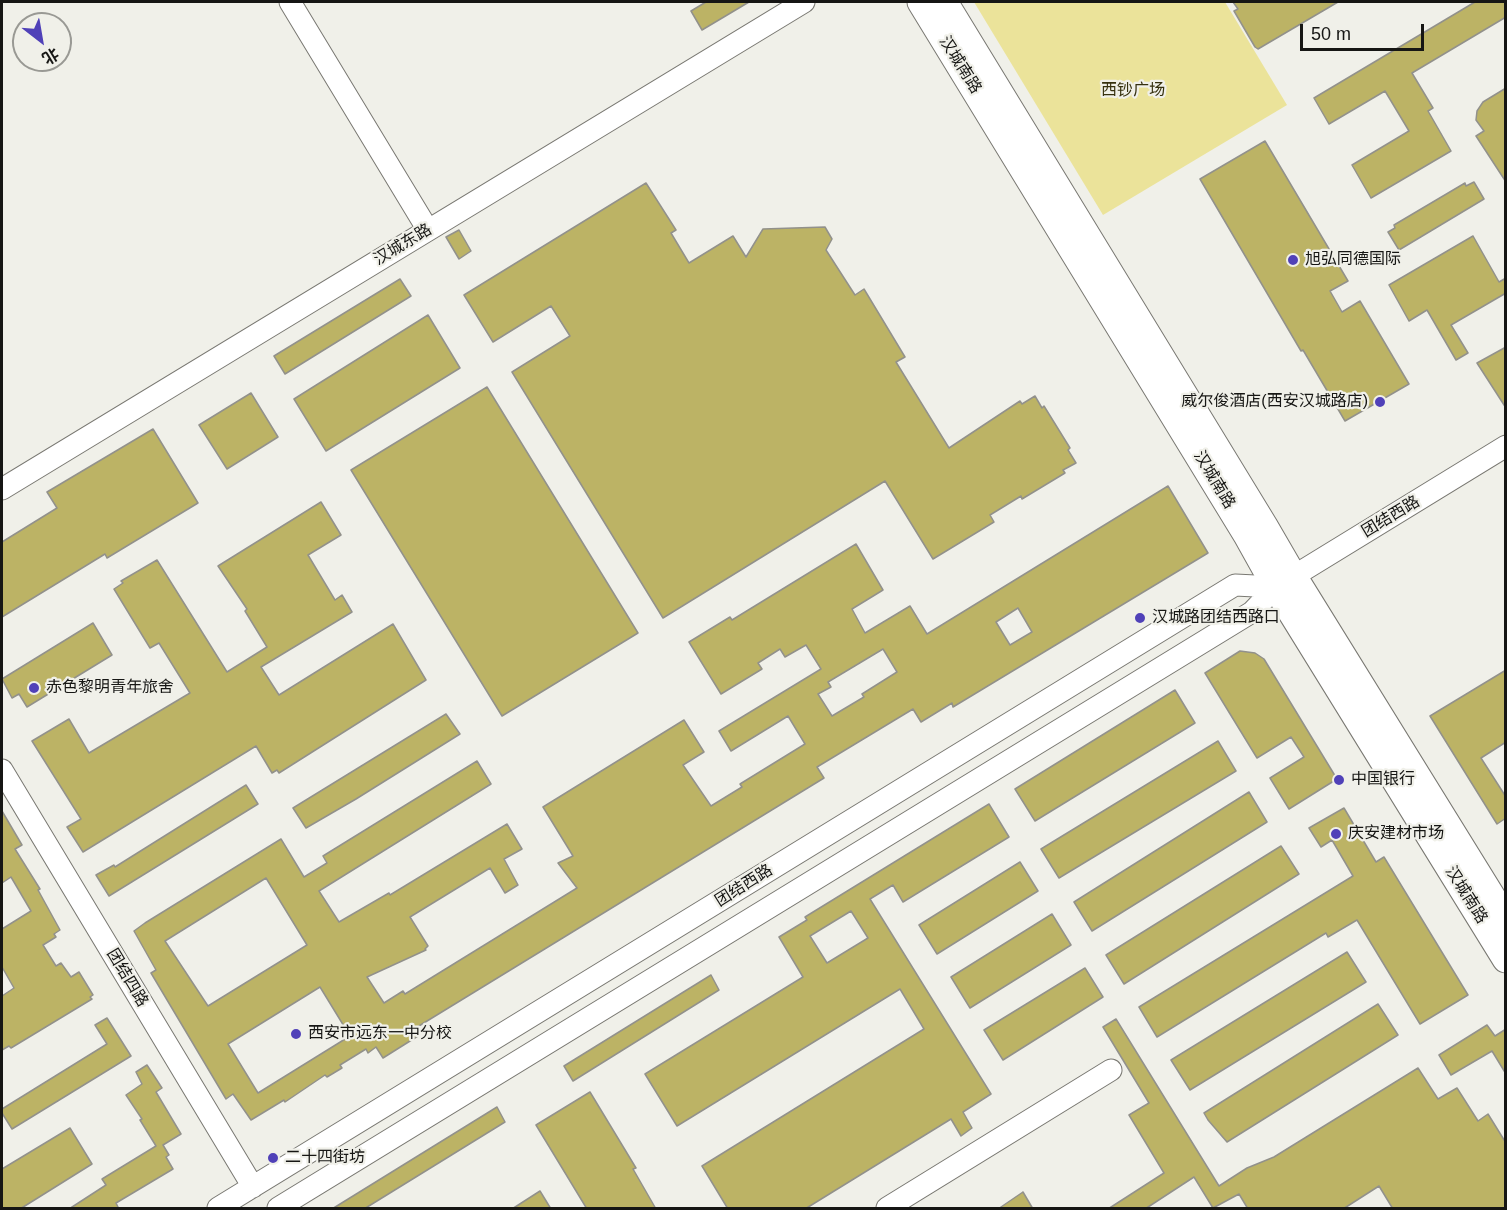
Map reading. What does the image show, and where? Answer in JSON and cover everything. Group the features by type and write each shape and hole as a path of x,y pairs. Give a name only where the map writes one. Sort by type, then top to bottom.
{"main road":[{"name":"汉城南路","path":"921,2 1247,535 1284,581 1506,920"},
{"name":"汉城南路","path":"944,2 1264,526 1284,581 1506,959"}],"street":[{"path":"290,2 428,230"},
{"name":"汉城东路","path":"2,489 804,2"},
{"name":"团结西路","path":"278,1209 1252,612 1284,581 1506,446"},
{"name":"团结西路","path":"218,1209 1235,585 1284,581"},
{"name":"团结四路","path":"2,770 253,1187"},
{"path":"887,1209 1111,1070"}],"green space":[{"name":"西钞广场","path":"974,2 1225,2 1287,105 1103,215"}],"building":[{"path":"706,2 749,2 702,30 691,11"},
{"path":"1233,2 1338,2 1258,49 1234,11 1238,9"},
{"path":"1475,2 1506,2 1506,17 1412,73 1433,108 1428,111 1451,151 1371,198 1352,165 1409,131 1385,91 1329,124 1314,98"},
{"path":"1506,88 1506,182 1476,136 1484,131 1476,120 1477,111 1483,102"},
{"path":"1265,141 1348,281 1330,291 1342,312 1360,301 1409,384 1345,421 1200,179"},
{"path":"1474,182 1484,199 1399,250 1388,232 1395,228 1394,225 1465,183 1466,186"},
{"path":"646,183 676,230 671,233 689,263 733,236 746,257 763,229 825,227 832,239 826,250 855,295 864,289 905,357 896,362 949,448 1020,401 1022,404 1035,396 1042,408 1044,406 1070,448 1068,450 1076,463 1063,470 1065,473 1022,499 1021,496 990,515 994,522 933,559 885,481 663,618 512,372 570,336 551,306 493,342 464,295"},
{"path":"459,230 471,251 459,259 446,237"},
{"path":"1473,236 1499,282 1506,278 1506,293 1451,325 1468,353 1456,360 1427,310 1409,321 1389,285"},
{"path":"400,279 411,296 285,374 274,356"},
{"path":"428,315 460,368 326,451 294,399"},
{"path":"1506,347 1506,408 1477,363"},
{"path":"487,387 638,633 502,716 351,470"},
{"path":"251,393 278,437 227,469 199,425"},
{"path":"153,429 198,503 107,558 105,554 2,617 2,542 57,508 47,492"},
{"path":"1168,486 1208,553 953,707 952,703 921,722 913,709 817,767 824,778 414,1029 418,1036 383,1058 376,1047 368,1053 366,1049 340,1065 342,1068 327,1077 325,1075 285,1102 284,1100 251,1120 233,1094 226,1099 151,973 156,970 134,931 145,923 281,839 304,877 327,863 323,856 477,761 491,784 319,891 339,922 389,893 390,895 507,824 522,849 504,859 518,885 505,893 490,868 410,917 428,946 426,950 367,977 384,1003 403,991 405,994 577,888 558,863 573,856 543,807 684,720 704,752 683,765 711,806 742,787 740,784 805,744 788,716 731,751 719,731 821,669 806,645 785,657 780,649 758,663 762,669 721,694 689,642 730,617 732,620 856,544 883,590 852,609 865,633 910,606 927,634","holes":["1018,608 1032,632 1010,645 996,622","883,649 897,672 862,694 864,697 832,716 818,694 831,687 828,682","266,878 307,945 208,1006 165,941","320,987 350,1036 258,1093 228,1044"]},
{"path":"321,502 341,535 308,555 335,600 342,595 352,612 261,667 279,695 393,624 426,680 279,773 277,770 272,773 256,746 83,852 67,827 81,819 32,741 69,719 89,753 190,693 159,643 150,648 114,589 123,583 121,581 157,560 227,672 267,647 245,611 247,609 218,566"},
{"path":"93,623 112,655 27,707 19,694 12,698 2,679"},
{"path":"1240,651 1255,653 1264,659 1337,779 1289,809 1270,778 1304,757 1291,737 1257,758 1205,673"},
{"path":"1506,670 1506,742 1481,758 1506,797 1506,818 1497,824 1430,716"},
{"path":"1175,690 1195,723 1035,821 1015,789"},
{"path":"446,714 460,734 306,828 293,808"},
{"path":"1218,741 1236,771 1059,878 1041,849"},
{"path":"246,785 258,804 109,896 96,875 114,865 115,867"},
{"path":"1249,792 1267,822 1092,931 1074,902"},
{"path":"989,804 1009,837 903,902 893,885 870,899 991,1094 963,1112 972,1128 961,1136 951,1119 805,1209 728,1209 702,1166 924,1029 900,989 677,1126 645,1074 803,977 779,937 807,920 805,917","holes":["851,911 868,938 827,963 810,936"]},
{"path":"1344,808 1376,862 1384,857 1468,995 1420,1024 1357,920 1328,937 1326,933 1157,1037 1139,1007 1353,876 1332,840 1321,847 1309,828"},
{"path":"2,811 22,845 15,849 40,889 38,890 60,930 54,934 56,937 43,945 56,966 61,963 71,977 79,972 93,995 90,997 92,999 11,1048 9,1046 2,1050 2,996 14,988 2,967 2,929 31,911 11,877 2,883"},
{"path":"1281,846 1299,874 1124,984 1106,955"},
{"path":"1020,862 1038,891 937,954 919,925"},
{"path":"1052,914 1071,945 970,1008 951,977"},
{"path":"1347,952 1366,982 1190,1090 1171,1060"},
{"path":"1085,968 1103,997 1003,1060 984,1030"},
{"path":"711,975 719,990 573,1081 564,1066"},
{"path":"1378,1004 1398,1035 1227,1142 1208,1120 1204,1113"},
{"path":"107,1018 131,1056 12,1129 2,1109 107,1044 95,1025"},
{"path":"1116,1019 1219,1186 1247,1168 1274,1157 1418,1068 1438,1099 1457,1088 1478,1121 1488,1114 1506,1143 1506,1209 1393,1209 1379,1186 1343,1209 1248,1209 1239,1194 1213,1208 1194,1177 1145,1209 1108,1209 1164,1173 1129,1115 1149,1103 1103,1027"},
{"path":"1487,1025 1495,1036 1506,1029 1506,1074 1492,1051 1451,1075 1439,1055"},
{"path":"147,1065 162,1088 156,1092 181,1134 163,1145 169,1155 166,1157 173,1169 116,1203 119,1209 69,1209 106,1185 102,1179 156,1146 126,1095 142,1084 136,1072"},
{"path":"590,1092 636,1168 633,1169 656,1209 587,1209 536,1125"},
{"path":"497,1107 505,1122 364,1209 332,1209"},
{"path":"70,1128 92,1164 20,1209 2,1209 2,1169"},
{"path":"540,1191 551,1209 512,1209"},
{"path":"1023,1192 1033,1209 998,1209"}],"place":[{"name":"旭弘同德国际","path":"1293,260"},
{"name":"威尔俊酒店(西安汉城路店)","path":"1380,402"},
{"name":"汉城路团结西路口","path":"1140,618"},
{"name":"赤色黎明青年旅舍","path":"34,688"},
{"name":"中国银行","path":"1339,780"},
{"name":"庆安建材市场","path":"1336,834"},
{"name":"西安市远东一中分校","path":"296,1034"},
{"name":"二十四街坊","path":"273,1158"}]}
